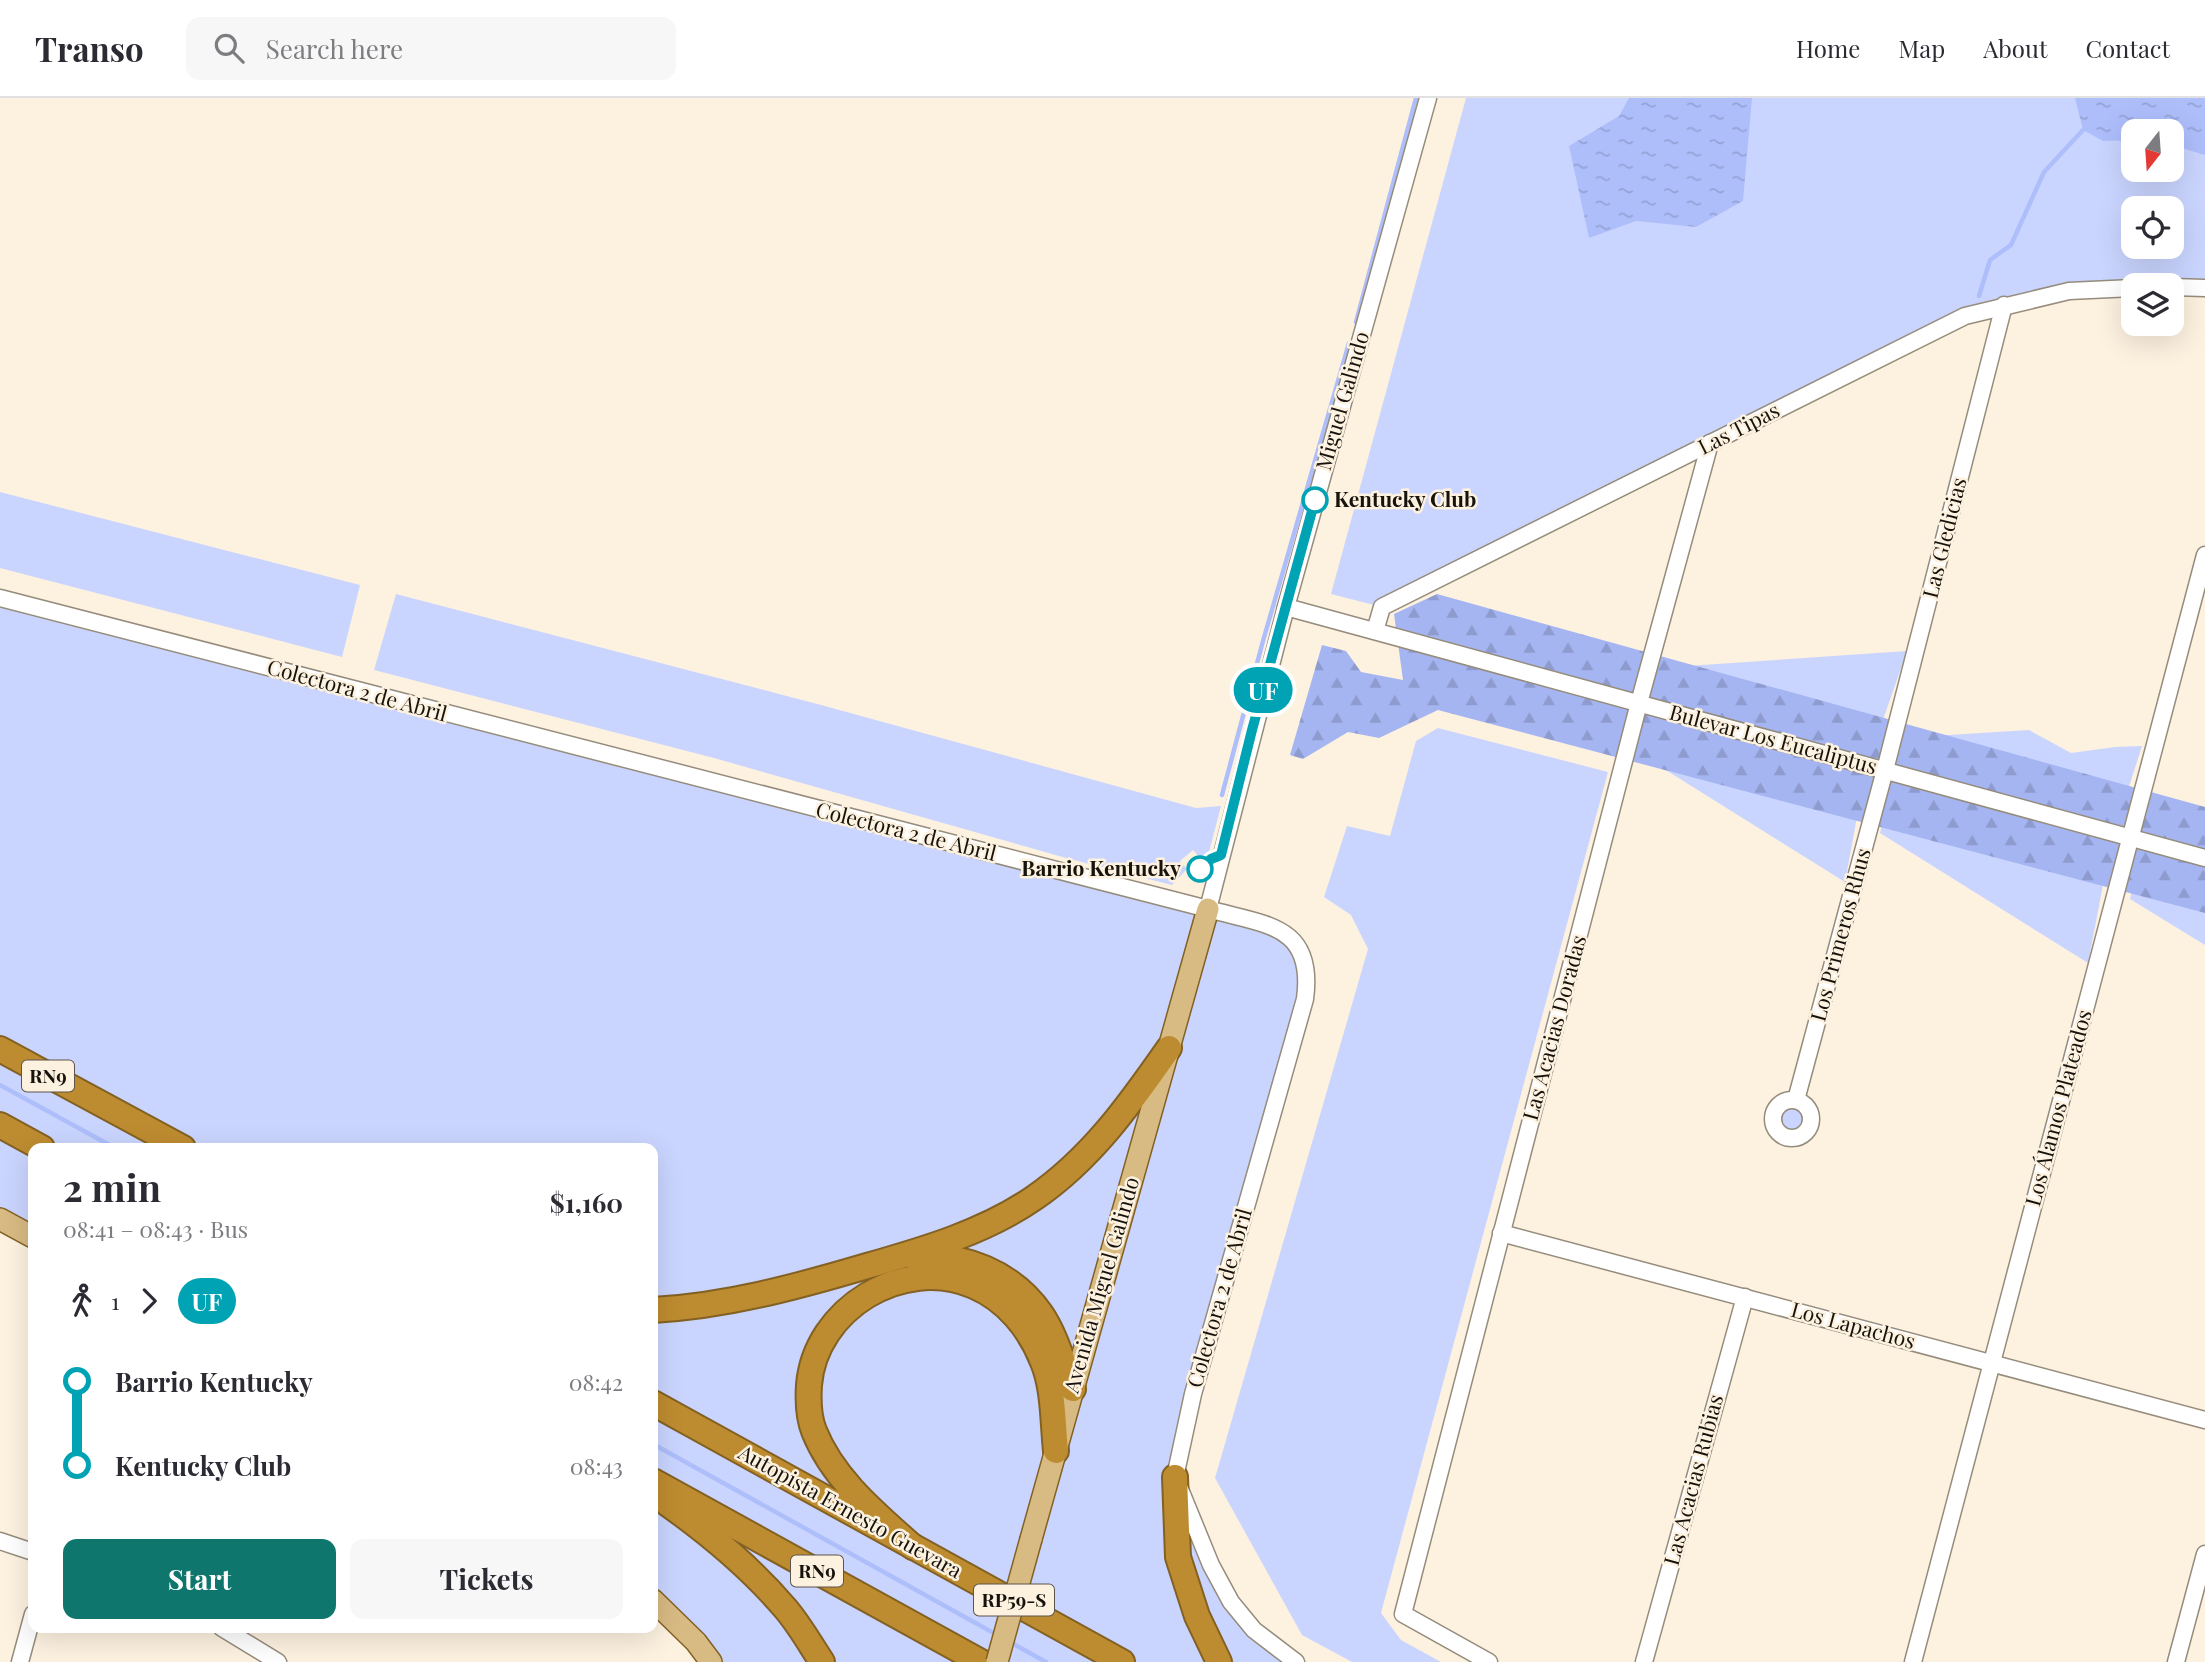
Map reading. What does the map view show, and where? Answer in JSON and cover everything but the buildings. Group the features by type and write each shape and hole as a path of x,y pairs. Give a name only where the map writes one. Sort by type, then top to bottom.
{"highway":[{"path":"658,1310 748,1298 896,1258 978,1228 1034,1199 1084,1158 1125,1111 1169,1048"},
{"name":"RN9","path":"0,1049 174,1143"},
{"path":"0,1125 33,1143"},
{"path":"896,1258 920,1256 953,1259 979,1265 1001,1276 1021,1291 1041,1314 1073,1389"},
{"path":"913,1547 864,1503 832,1465 813,1431 807,1405 810,1370 822,1338 844,1311 873,1291 894,1283 941,1277 972,1285 995,1297 1015,1314 1032,1337 1045,1365 1056,1451"},
{"name":"Autopista Ernesto Guevara","path":"658,1406 1122,1662"},
{"path":"1175,1477 1178,1557 1197,1616 1219,1662"},
{"name":"RN9","path":"658,1484 981,1662"},
{"path":"658,1497 734,1555 762,1582 787,1610 822,1662"}],"main road":[{"name":"Avenida Miguel Galindo","path":"997,1662 1208,909"},
{"path":"0,1219 28,1234"},
{"path":"658,1605 696,1642 711,1662"}],"street":[{"name":"Miguel Galindo","path":"1208,909 1286,607 1427,98"},
{"path":"2184,287 2205,288"},
{"name":"Las Tipas","path":"1375,631 1382,607 1965,316 2069,291 2121,289"},
{"name":"Las Gledicias","path":"1885,770 2004,305"},
{"name":"Las Acacias Doradas","path":"1489,1662 1403,1614 1639,703 1710,443"},
{"name":"Los Álamos Plateados","path":"1913,1662 2205,555"},
{"name":"Colectora 2 de Abril","path":"0,598 1270,925 1287,934 1298,945 1305,962 1305,999 1193,1394 1175,1477"},
{"name":"Bulevar Los Eucaliptus","path":"1286,607 2205,858"},
{"name":"Los Primeros Rhus","path":"1796,1100 1885,770"},
{"name":"Los Lapachos","path":"1502,1233 2205,1420"},
{"name":"Las Acacias Rubias","path":"1644,1662 1745,1297"},
{"path":"1175,1477 1211,1565 1231,1602 1254,1630 1296,1662"},
{"path":"0,1541 28,1550"},
{"path":"2176,1662 2205,1554"},
{"path":"20,1662 28,1632"},
{"path":"230,1633 278,1662"}],"shaded area":[{"path":"1466,98 2205,98 2205,288 2184,287 2184,273 2121,273 2121,287 2004,305 1382,607 1331,594"},
{"path":"0,492 360,585 342,657 0,568"},
{"path":"396,594 821,705 1196,808 1221,806 1209,852 1201,859 1193,850 1180,861 1187,869 1172,885 1066,858 714,758 374,670"},
{"path":"0,598 1287,934 1307,980 1175,1477 1231,1602 1296,1662 711,1662 658,1605 658,1143 28,1143 28,1234 0,1219"},
{"path":"1907,651 1871,754 1672,667"},
{"path":"1438,728 1608,772 1381,1613 1401,1640 1441,1662 1352,1662 1302,1635 1215,1478 1368,949 1351,915 1324,897 1347,826 1390,836 1416,741"},
{"path":"2029,730 2071,753 2142,746 2118,821 1917,737"},
{"path":"1637,752 1863,784 1845,882"},
{"path":"1889,799 2108,859 2088,963 1880,833"},
{"path":"2139,863 2205,881 2205,945 2130,899"},
{"path":"1791,1105 1801,1109 1805,1119 1801,1129 1791,1133 1781,1129 1777,1119 1781,1109"}],"green space":[{"path":"1437,594 2205,807 2205,913 1438,710 1379,738 1348,732 1303,759 1290,755 1322,645 1346,651 1361,672 1403,680 1394,614"}],"water":[{"path":"1629,98 1752,98 1743,201 1696,227 1636,221 1589,238 1569,146 1619,116"},
{"path":"2075,98 2205,98 2205,155 2184,149 2184,119 2121,119 2121,140 2103,141 2083,130"}],"waterway":[{"path":"1356,322 1416,98"},
{"path":"1979,296 1990,260 2011,245 2044,172 2083,130"},
{"path":"1222,795 1263,641 1349,343"},
{"path":"0,1085 106,1143"},
{"path":"658,1447 999,1636"},
{"path":"1010,1642 1046,1662"}],"bus line":[{"name":"UF","path":"1200,869 1211,859 1221,855 1315,500"}],"place":[{"name":"Kentucky Club","path":"1315,500"},
{"name":"Barrio Kentucky","path":"1200,869"}]}
